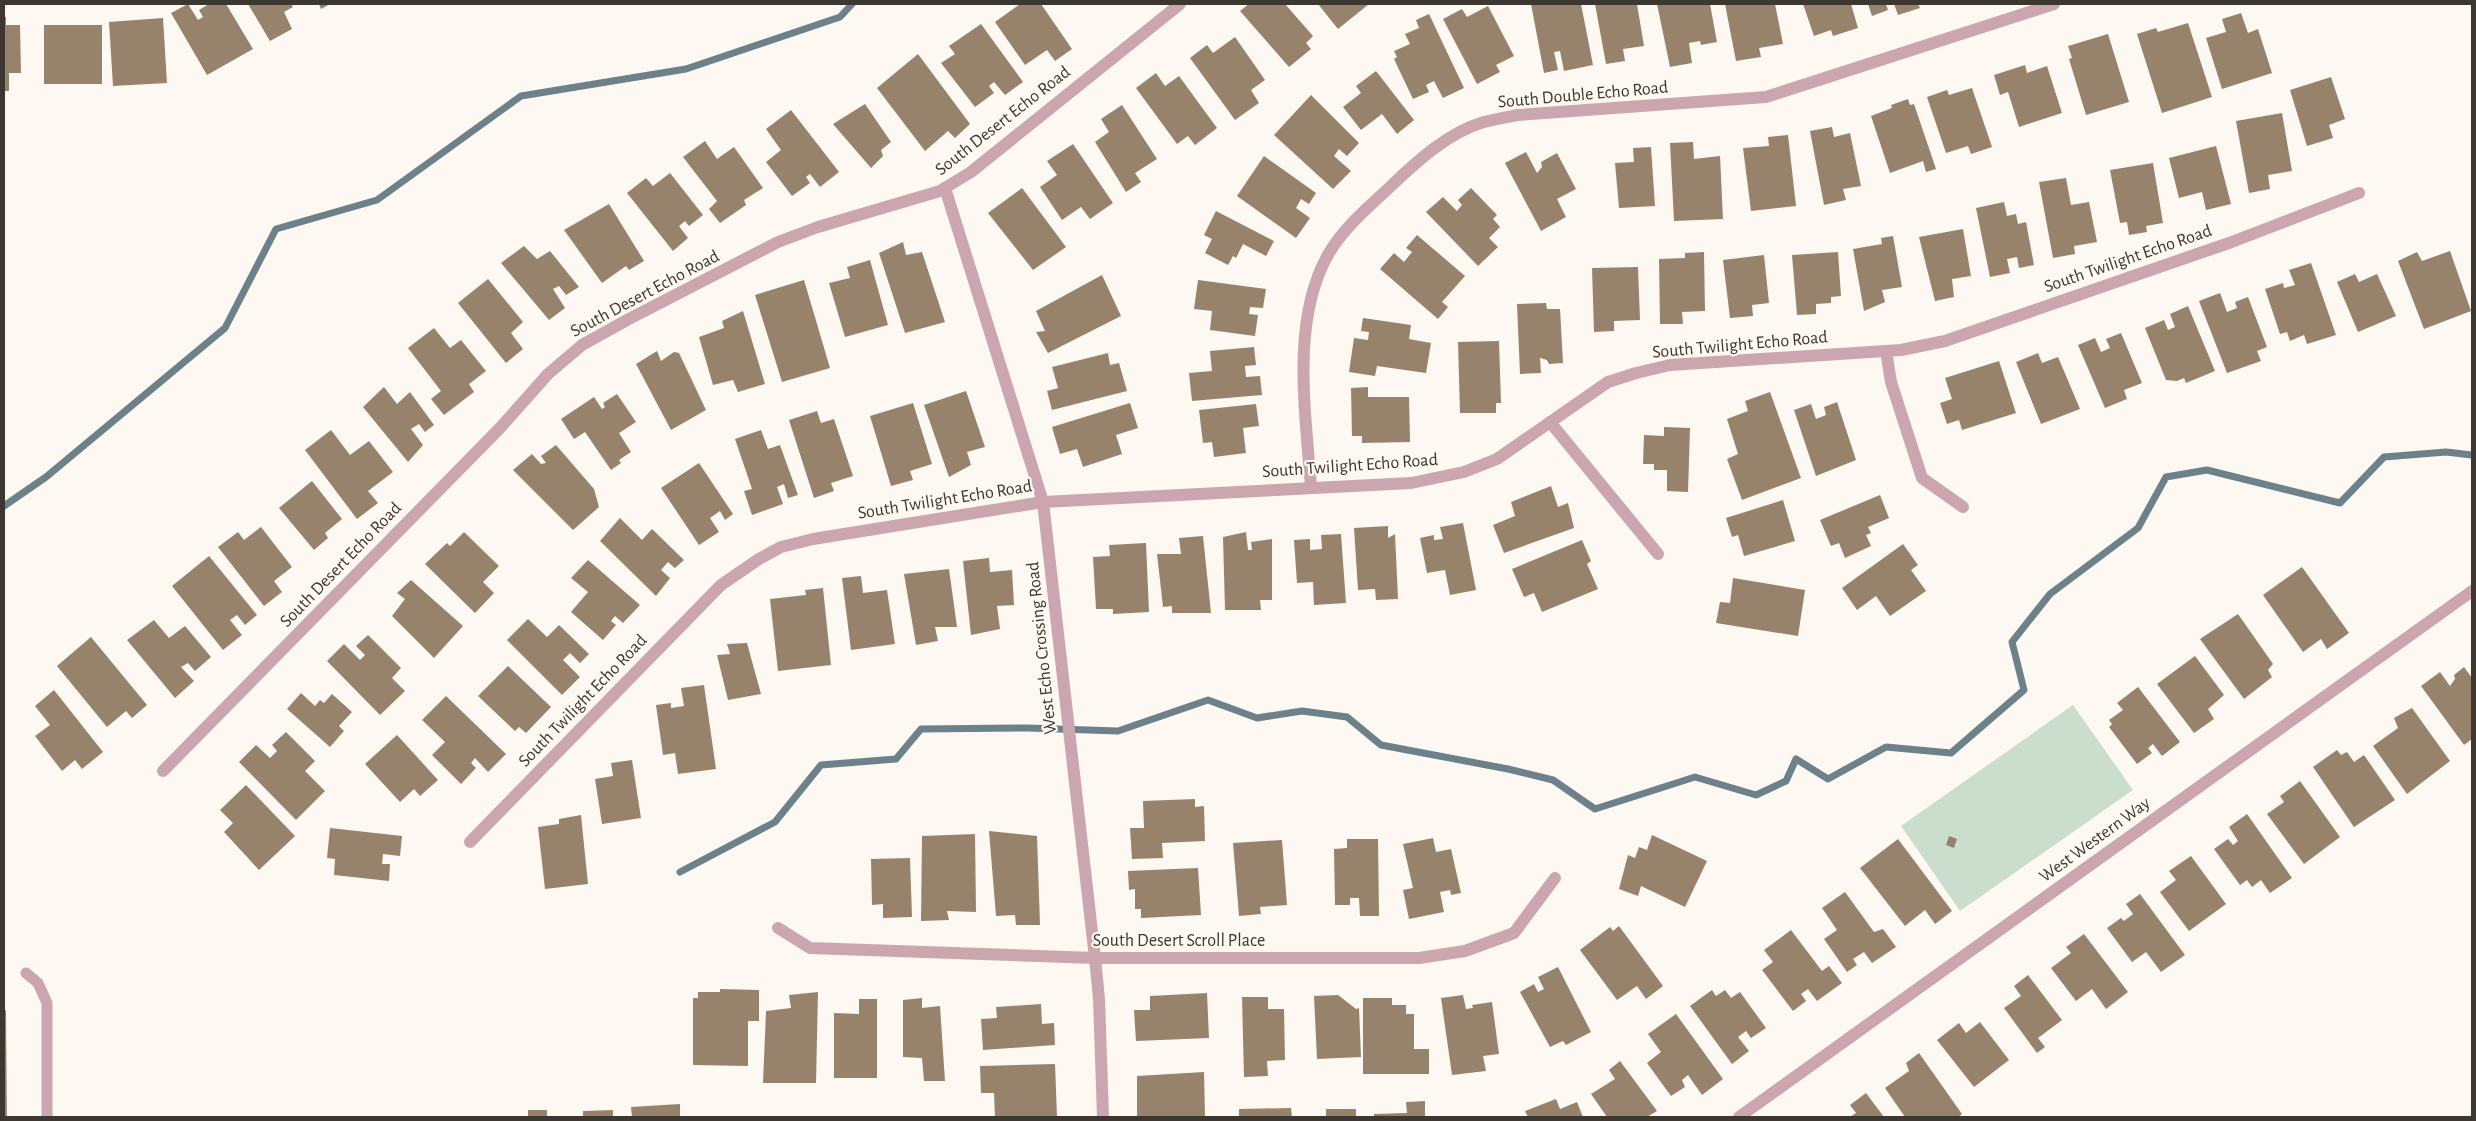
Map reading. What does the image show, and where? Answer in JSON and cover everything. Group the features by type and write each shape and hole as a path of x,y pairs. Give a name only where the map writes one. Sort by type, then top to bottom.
{"street":[{"name":"South Desert Echo Road","path":"163,771 500,428 548,374 582,346 627,320 778,242 818,227 914,200 945,188 971,172 1180,4"},
{"name":"South Double Echo Road","path":"1311,488 1304,386 1304,336 1315,287 1329,253 1349,226 1410,168 1454,135 1483,122 1518,115 1766,97 2054,4"},
{"name":"West Echo Crossing Road","path":"945,188 1043,502 1095,958 1099,999 1103,1117"},
{"name":"South Twilight Echo Road","path":"470,842 721,586 781,547 813,539 1043,502 1411,483 1464,472 1497,459 1608,382 1636,372 1670,365 1886,351 1945,341 2229,243 2359,193"},
{"path":"1886,351 1891,382 1922,478 1962,507"},
{"path":"1550,422 1658,554"},
{"name":"West Western Way","path":"1739,1117 2472,591"},
{"name":"South Desert Scroll Place","path":"778,928 810,948 1095,958 1419,958 1456,952 1514,933 1555,878"}],"lane":[{"path":"26,972 38,983 47,1003 47,1117"}],"green space":[{"path":"2073,705 2133,790 1960,911 1901,826"}],"building":[{"path":"188,4 198,20 203,17 199,10 209,4 226,4 253,49 207,75 171,13"},
{"path":"248,4 291,4 293,7 284,12 292,29 270,41"},
{"path":"319,4 330,4 321,9"},
{"path":"1020,4 1041,4 1072,49 1055,61 1047,50 1025,65 995,22"},
{"path":"1249,4 1285,4 1313,36 1306,43 1311,49 1289,67 1240,11"},
{"path":"1318,4 1369,4 1338,29"},
{"path":"1531,4 1581,4 1593,65 1564,71 1560,51 1554,52 1558,70 1544,73"},
{"path":"1595,4 1637,4 1644,46 1623,49 1625,61 1606,64"},
{"path":"1657,4 1710,4 1717,42 1701,45 1700,41 1689,43 1692,63 1670,67"},
{"path":"1725,4 1775,4 1783,44 1759,48 1761,57 1736,61"},
{"path":"1803,4 1851,4 1858,28 1833,36 1831,30 1814,36"},
{"path":"1868,4 1886,4 1888,10 1872,16"},
{"path":"1894,4 1918,4 1920,8 1898,15"},
{"path":"1488,6 1514,56 1496,65 1500,72 1477,84 1443,19 1462,9 1467,17"},
{"path":"2241,13 2248,33 2258,29 2272,73 2222,89 2206,38 2226,32 2222,19"},
{"path":"1429,14 1464,88 1443,98 1434,81 1426,85 1429,92 1413,99 1394,59 1397,57 1394,51 1410,44 1405,34 1419,28 1416,20"},
{"path":"4,17 6,17 6,25 20,25 21,73 9,73 9,91 4,91"},
{"path":"163,18 167,83 113,86 109,22"},
{"path":"2188,23 2212,97 2162,113 2137,34 2156,28 2158,32"},
{"path":"981,24 1023,82 1005,95 994,82 989,86 994,93 975,107 941,63 955,54 949,46"},
{"path":"44,25 102,25 102,84 44,84"},
{"path":"2108,34 2129,102 2086,115 2069,59 2072,58 2068,46"},
{"path":"1235,37 1265,80 1251,90 1259,103 1235,120 1190,58 1207,45 1213,53"},
{"path":"918,54 970,124 955,138 948,131 925,151 877,88"},
{"path":"2025,65 2027,73 2047,66 2062,113 2019,127 2008,92 2000,95 1994,75"},
{"path":"1376,71 1414,120 1397,134 1382,114 1361,130 1343,107 1361,93 1356,86"},
{"path":"1156,73 1165,86 1179,76 1217,128 1195,145 1188,136 1177,144 1136,88"},
{"path":"2331,77 2345,119 2329,125 2333,138 2307,146 2290,90"},
{"path":"1972,88 1992,147 1971,154 1968,146 1946,153 1927,97 1947,90 1949,95"},
{"path":"1311,95 1359,143 1347,156 1339,149 1334,156 1351,171 1333,189 1274,135"},
{"path":"1908,99 1910,105 1914,104 1936,169 1926,172 1923,161 1890,173 1871,116 1892,108 1891,105"},
{"path":"865,104 891,142 881,150 883,156 871,168 833,124"},
{"path":"1122,105 1157,159 1135,173 1141,182 1126,192 1095,142 1109,132 1101,119"},
{"path":"791,110 839,172 820,187 810,174 806,177 810,183 792,196 766,162 781,150 766,129"},
{"path":"2282,113 2292,171 2268,175 2270,189 2249,193 2236,121"},
{"path":"1832,127 1834,137 1850,133 1861,186 1843,189 1846,200 1824,205 1810,131"},
{"path":"1788,135 1796,206 1751,211 1743,148 1769,146 1768,137"},
{"path":"705,141 717,159 734,147 763,188 744,200 746,205 720,223 709,209 717,201 683,157"},
{"path":"1693,142 1694,159 1720,156 1723,219 1674,221 1670,143"},
{"path":"1073,144 1113,203 1090,219 1081,207 1062,220 1040,187 1057,175 1047,161"},
{"path":"2216,146 2231,204 2206,210 2202,192 2179,198 2169,158"},
{"path":"1651,147 1655,206 1619,208 1615,163 1634,162 1633,148"},
{"path":"1526,152 1537,173 1542,167 1541,162 1557,153 1576,189 1557,199 1566,217 1541,231 1505,163"},
{"path":"1264,156 1316,193 1309,204 1301,199 1296,208 1310,218 1296,238 1237,196"},
{"path":"2153,163 2163,223 2146,226 2147,232 2129,235 2127,222 2120,223 2110,170"},
{"path":"670,173 703,215 689,226 685,221 679,226 688,238 673,251 627,193 646,178 653,186"},
{"path":"2066,178 2071,205 2089,202 2097,242 2074,246 2075,254 2053,258 2039,182"},
{"path":"1022,188 1066,247 1033,270 988,213"},
{"path":"1471,188 1497,215 1493,219 1500,227 1489,238 1498,247 1478,266 1426,212 1443,197 1457,211 1462,205 1458,200"},
{"path":"2004,202 2007,216 2016,214 2018,224 2026,222 2034,265 2019,268 2017,257 2007,259 2010,273 1990,277 1976,208"},
{"path":"609,204 644,261 629,270 626,266 602,283 564,230"},
{"path":"1216,211 1274,241 1266,256 1243,244 1236,258 1233,256 1228,265 1205,253 1212,239 1204,235"},
{"path":"1963,229 1971,276 1952,279 1954,297 1935,301 1919,237"},
{"path":"1417,235 1465,276 1442,302 1448,307 1438,319 1380,269 1394,253 1404,262 1412,252 1406,248"},
{"path":"1893,236 1902,287 1882,290 1885,302 1864,311 1853,249 1882,244 1881,238"},
{"path":"903,242 906,255 922,252 945,322 905,333 879,253"},
{"path":"524,246 537,259 550,251 579,287 566,295 559,286 553,289 565,308 549,320 501,263"},
{"path":"2450,251 2471,311 2424,329 2398,261 2417,252 2422,261"},
{"path":"1704,252 1705,311 1682,312 1683,324 1660,324 1659,259 1685,258 1685,253"},
{"path":"1838,252 1841,296 1831,297 1831,303 1816,304 1816,314 1797,315 1792,255"},
{"path":"1764,255 1769,303 1752,305 1753,316 1730,318 1723,260"},
{"path":"870,260 888,325 845,337 829,283 850,278 847,267"},
{"path":"2311,263 2336,335 2307,344 2304,335 2290,341 2287,332 2280,334 2265,289 2283,283 2284,288 2295,285 2289,270"},
{"path":"1638,267 1640,320 1614,321 1614,331 1594,332 1592,268"},
{"path":"2355,274 2359,282 2377,274 2396,316 2358,332 2337,282"},
{"path":"1102,275 1121,316 1048,353 1036,332 1045,331 1036,311"},
{"path":"488,279 523,322 511,333 523,349 506,363 458,303"},
{"path":"804,280 830,368 782,382 755,295"},
{"path":"1198,280 1266,289 1263,308 1250,307 1249,314 1258,315 1255,336 1210,330 1212,311 1194,309"},
{"path":"2220,293 2227,312 2237,308 2235,302 2248,297 2267,347 2257,351 2261,361 2227,373 2199,301"},
{"path":"1546,303 1547,309 1560,309 1563,363 1549,364 1547,360 1540,358 1541,373 1520,374 1517,304"},
{"path":"2188,306 2215,371 2186,383 2184,378 2177,381 2166,380 2145,328 2164,320 2168,330 2175,327 2170,314"},
{"path":"743,311 765,384 738,392 733,380 713,385 699,337 724,328 722,321"},
{"path":"1363,318 1411,325 1409,339 1431,343 1426,373 1377,366 1375,376 1349,372 1354,338 1368,340 1369,332 1361,331"},
{"path":"434,328 450,348 461,340 486,371 469,384 474,392 444,415 431,399 441,391 408,348"},
{"path":"2121,333 2142,383 2124,390 2127,399 2105,408 2078,345 2095,338 2101,352 2110,348 2106,339"},
{"path":"1499,341 1501,403 1496,403 1496,413 1460,413 1458,342"},
{"path":"1254,347 1256,365 1245,366 1246,377 1260,376 1262,395 1192,401 1189,373 1212,371 1210,351"},
{"path":"657,351 661,361 674,352 679,353 706,410 671,430 636,364"},
{"path":"1108,353 1110,365 1119,363 1127,391 1052,410 1047,391 1058,388 1052,367"},
{"path":"2038,353 2042,363 2058,357 2080,409 2041,424 2016,362"},
{"path":"1999,361 2016,413 1962,430 1959,420 1947,424 1940,403 1952,399 1945,378"},
{"path":"384,387 397,404 410,392 434,425 425,432 419,424 411,429 423,445 408,462 363,407"},
{"path":"1368,387 1368,397 1409,397 1410,442 1362,443 1362,436 1352,436 1351,388"},
{"path":"966,391 985,447 967,452 971,465 949,477 924,405"},
{"path":"1770,392 1801,478 1742,500 1727,459 1738,454 1727,419 1748,411 1745,401"},
{"path":"617,394 636,422 619,433 631,452 619,460 621,463 611,470 585,432 574,439 561,419 594,397 602,409 605,407 603,403"},
{"path":"1837,402 1856,460 1816,476 1794,410 1811,404 1816,419 1826,415 1824,407"},
{"path":"913,403 932,464 910,471 913,480 891,486 870,416"},
{"path":"1130,403 1138,428 1116,435 1122,454 1083,467 1077,449 1060,454 1052,427"},
{"path":"1256,404 1259,426 1243,428 1246,453 1214,457 1212,442 1203,443 1199,410"},
{"path":"817,411 821,423 834,419 853,476 831,483 834,491 814,498 789,420"},
{"path":"1664,427 1690,428 1688,492 1667,491 1667,470 1654,470 1654,464 1643,464 1644,435 1664,436"},
{"path":"331,430 350,455 369,441 393,472 368,491 378,503 357,519 305,450"},
{"path":"761,430 768,449 780,445 798,495 788,498 784,484 777,487 783,504 752,515 744,491 752,489 735,439"},
{"path":"556,445 594,489 599,507 573,530 513,470 532,454 541,464 546,463 541,456"},
{"path":"699,463 733,514 725,520 720,511 710,518 719,532 699,545 661,488"},
{"path":"312,481 342,519 325,533 328,538 314,550 279,508"},
{"path":"1551,486 1558,507 1568,503 1574,528 1504,553 1493,525 1515,516 1511,502"},
{"path":"1880,495 1889,518 1868,527 1871,533 1866,535 1871,546 1845,558 1839,543 1831,546 1820,520"},
{"path":"1783,500 1795,541 1744,556 1738,535 1732,537 1726,518"},
{"path":"620,518 642,540 652,529 684,560 675,568 668,562 661,570 670,578 656,596 600,541"},
{"path":"1463,523 1476,590 1450,595 1445,570 1427,573 1420,538 1434,535 1434,540 1443,539 1440,527"},
{"path":"1388,526 1388,538 1395,534 1398,599 1376,600 1375,589 1358,590 1354,528"},
{"path":"261,527 292,567 274,581 282,592 264,606 218,547 238,532 244,540"},
{"path":"464,532 499,566 483,582 494,593 475,613 425,564 447,543 450,546"},
{"path":"1246,532 1248,550 1252,550 1251,542 1272,539 1272,600 1260,600 1261,610 1225,610 1223,537"},
{"path":"1341,534 1346,603 1314,605 1313,582 1297,583 1294,540 1310,539 1310,550 1322,549 1321,535"},
{"path":"1203,536 1211,613 1172,613 1172,606 1163,607 1157,554 1181,554 1179,538"},
{"path":"1582,540 1591,561 1587,564 1598,589 1542,612 1534,593 1524,597 1512,569"},
{"path":"1146,543 1149,612 1113,614 1113,609 1096,609 1093,557 1110,556 1109,545"},
{"path":"1903,544 1918,565 1911,570 1926,591 1890,616 1876,596 1857,610 1842,588"},
{"path":"209,556 257,615 245,625 237,615 230,620 242,635 223,650 172,586"},
{"path":"989,558 990,572 1012,570 1014,605 997,606 1000,629 971,635 963,561"},
{"path":"588,560 640,605 623,623 615,616 611,621 616,625 603,640 571,612 588,592 571,578"},
{"path":"2302,567 2349,633 2327,649 2321,639 2303,652 2263,595"},
{"path":"949,569 957,627 935,627 938,641 916,645 904,574"},
{"path":"861,576 863,593 887,590 895,644 851,650 842,578"},
{"path":"1733,578 1805,590 1798,636 1716,623 1720,602 1730,603"},
{"path":"411,580 463,626 434,658 392,616 405,599 397,593"},
{"path":"823,588 831,665 778,671 770,599 806,595 805,590"},
{"path":"2238,614 2273,664 2268,670 2272,677 2244,699 2200,639"},
{"path":"528,619 547,637 559,625 589,654 580,663 570,653 563,660 580,677 562,695 507,640"},
{"path":"154,620 169,638 185,626 211,657 195,671 188,663 181,667 194,681 175,698 127,640"},
{"path":"368,635 401,668 392,678 405,691 380,715 327,661 344,644 360,660 365,655 356,646"},
{"path":"91,637 147,705 132,718 126,711 107,727 57,666"},
{"path":"747,643 761,694 728,700 717,655 730,654 727,644"},
{"path":"2195,656 2224,695 2208,709 2214,719 2194,733 2157,684"},
{"path":"508,666 551,707 526,733 519,727 515,731 478,696"},
{"path":"2464,667 2472,678 2472,739 2464,745 2421,686 2440,672 2450,686 2455,679 2454,675"},
{"path":"704,685 716,769 678,774 675,753 663,755 656,705 671,703 671,708 684,706 681,688"},
{"path":"2138,687 2180,742 2162,756 2153,744 2148,748 2152,753 2137,764 2109,727 2112,724 2109,720 2123,710 2117,703"},
{"path":"54,690 103,752 82,769 75,760 62,771 35,736 50,725 35,706"},
{"path":"301,693 315,706 320,700 324,703 332,694 352,712 339,726 344,731 330,747 287,709"},
{"path":"446,696 506,754 488,772 475,758 471,763 476,768 461,784 432,755 445,742 422,720"},
{"path":"2412,708 2450,761 2407,794 2373,746 2398,728 2394,718"},
{"path":"286,732 315,761 305,771 325,791 296,820 239,762 256,745 270,758 277,751 272,745"},
{"path":"397,735 438,780 420,796 414,789 400,802 365,764"},
{"path":"2337,750 2341,755 2347,752 2354,762 2364,755 2395,800 2354,827 2313,767"},
{"path":"632,760 641,818 602,824 595,779 613,776 611,763"},
{"path":"2300,781 2340,837 2304,864 2267,814 2284,802 2280,796"},
{"path":"246,785 295,836 259,870 224,832 233,823 220,810"},
{"path":"1195,799 1195,807 1204,806 1205,841 1162,843 1163,858 1132,859 1130,828 1144,828 1143,801"},
{"path":"2247,814 2292,878 2270,893 2261,880 2252,887 2247,880 2240,885 2214,849 2228,839 2233,845 2238,841 2229,827"},
{"path":"581,815 588,884 545,889 538,827 559,824 559,819"},
{"path":"330,828 402,836 400,856 383,854 382,864 390,864 389,881 334,875 335,859 327,858"},
{"path":"989,831 1037,836 1040,925 1016,925 1015,915 996,916"},
{"path":"975,834 976,912 947,911 949,920 921,921 922,836"},
{"path":"1652,835 1707,861 1685,907 1641,886 1638,896 1619,889 1628,855 1635,858 1639,847 1647,850"},
{"path":"1949,836 1957,839 1954,848 1946,845"},
{"path":"1433,838 1436,852 1451,849 1461,893 1451,895 1450,890 1440,892 1444,912 1409,919 1403,890 1413,888 1403,844"},
{"path":"1347,839 1378,839 1379,916 1360,916 1359,898 1350,898 1350,905 1335,905 1334,849 1347,848"},
{"path":"1898,839 1952,911 1935,924 1925,910 1905,926 1860,868"},
{"path":"1282,840 1287,905 1260,907 1261,914 1239,916 1233,843"},
{"path":"2191,856 2226,904 2189,931 2160,892 2176,880 2169,871"},
{"path":"910,858 912,917 883,918 883,904 872,905 871,859"},
{"path":"1198,868 1201,915 1141,918 1141,909 1135,909 1135,889 1129,890 1128,871"},
{"path":"1845,892 1874,932 1883,929 1896,947 1872,963 1864,952 1853,959 1857,965 1847,972 1824,939 1837,930 1822,908"},
{"path":"2140,894 2185,955 2161,972 2146,952 2132,962 2107,928 2121,918 2124,921 2133,914 2126,904"},
{"path":"1619,926 1663,986 1646,999 1637,986 1617,1000 1580,950 1610,927 1613,931"},
{"path":"1791,930 1822,971 1829,966 1842,983 1817,1001 1808,989 1801,994 1806,1001 1793,1011 1762,970 1773,962 1764,950"},
{"path":"2084,934 2128,992 2106,1009 2092,989 2076,1001 2051,968 2071,953 2066,947"},
{"path":"1558,967 1591,1032 1566,1045 1563,1041 1550,1047 1520,992 1534,984 1538,992 1544,989 1538,977"},
{"path":"2028,975 2062,1020 2038,1038 2045,1047 2037,1053 2004,1008 2021,996 2014,986"},
{"path":"720,989 759,990 759,1021 748,1021 748,1066 693,1065 693,998 698,998 698,992 720,992"},
{"path":"1712,990 1716,996 1725,990 1731,998 1740,992 1766,1028 1751,1038 1746,1031 1738,1037 1749,1051 1732,1064 1690,1006"},
{"path":"818,992 816,1083 763,1083 766,1011 791,1008 789,995"},
{"path":"1207,993 1209,1038 1136,1041 1134,1010 1150,1010 1150,996"},
{"path":"1338,995 1356,1009 1359,1008 1361,1057 1317,1059 1314,996"},
{"path":"1463,995 1466,1009 1473,1008 1472,1005 1492,1002 1499,1054 1483,1056 1486,1071 1452,1075 1441,998"},
{"path":"1242,997 1268,997 1268,1009 1284,1009 1285,1060 1267,1061 1268,1076 1244,1077"},
{"path":"922,998 922,1008 940,1006 945,1081 924,1081 922,1058 903,1057 903,1000"},
{"path":"1363,998 1392,998 1392,1005 1406,1005 1406,1014 1414,1014 1414,1049 1429,1049 1429,1074 1363,1074"},
{"path":"859,999 877,999 877,1078 834,1078 834,1013 859,1014"},
{"path":"1041,1004 1042,1024 1054,1023 1055,1045 983,1050 981,1019 997,1018 996,1007"},
{"path":"4,1010 6,1010 7,1117 4,1117"},
{"path":"1676,1014 1723,1079 1702,1095 1688,1075 1682,1080 1685,1087 1671,1096 1647,1063 1661,1052 1648,1034"},
{"path":"1980,1022 2009,1060 1974,1087 1937,1040 1959,1023 1966,1033"},
{"path":"1919,1053 1962,1114 1958,1117 1905,1117 1885,1088 1909,1071 1906,1063"},
{"path":"1620,1061 1657,1111 1647,1117 1607,1117 1591,1094 1615,1079 1609,1070"},
{"path":"1055,1064 1057,1117 995,1117 994,1093 981,1093 980,1066"},
{"path":"1204,1072 1205,1116 1137,1117 1137,1076"},
{"path":"1866,1093 1884,1117 1850,1117 1856,1113 1850,1105"},
{"path":"1556,1099 1560,1109 1577,1102 1583,1117 1528,1117 1525,1111"},
{"path":"1425,1101 1425,1117 1374,1117 1374,1114 1407,1113 1406,1102"},
{"path":"680,1104 680,1117 632,1117 631,1107"},
{"path":"1291,1108 1292,1117 1239,1117 1239,1109"},
{"path":"1326,1109 1356,1109 1356,1117 1326,1117"},
{"path":"528,1110 547,1110 547,1117 528,1117"},
{"path":"613,1110 613,1117 583,1117 583,1111"}],"waterway":[{"path":"4,506 46,477 225,328 276,229 377,200 521,96 686,69 840,17 852,4"},
{"path":"680,872 775,822 821,765 896,759 921,729 1028,728 1118,731 1208,700 1257,718 1302,711 1347,717 1381,745 1508,769 1553,780 1595,809 1695,777 1756,795 1786,781 1796,759 1828,779 1886,747 1951,753 2024,690 2012,642 2050,594 2138,528 2166,477 2207,470 2340,503 2384,457 2446,452 2472,455"}]}
